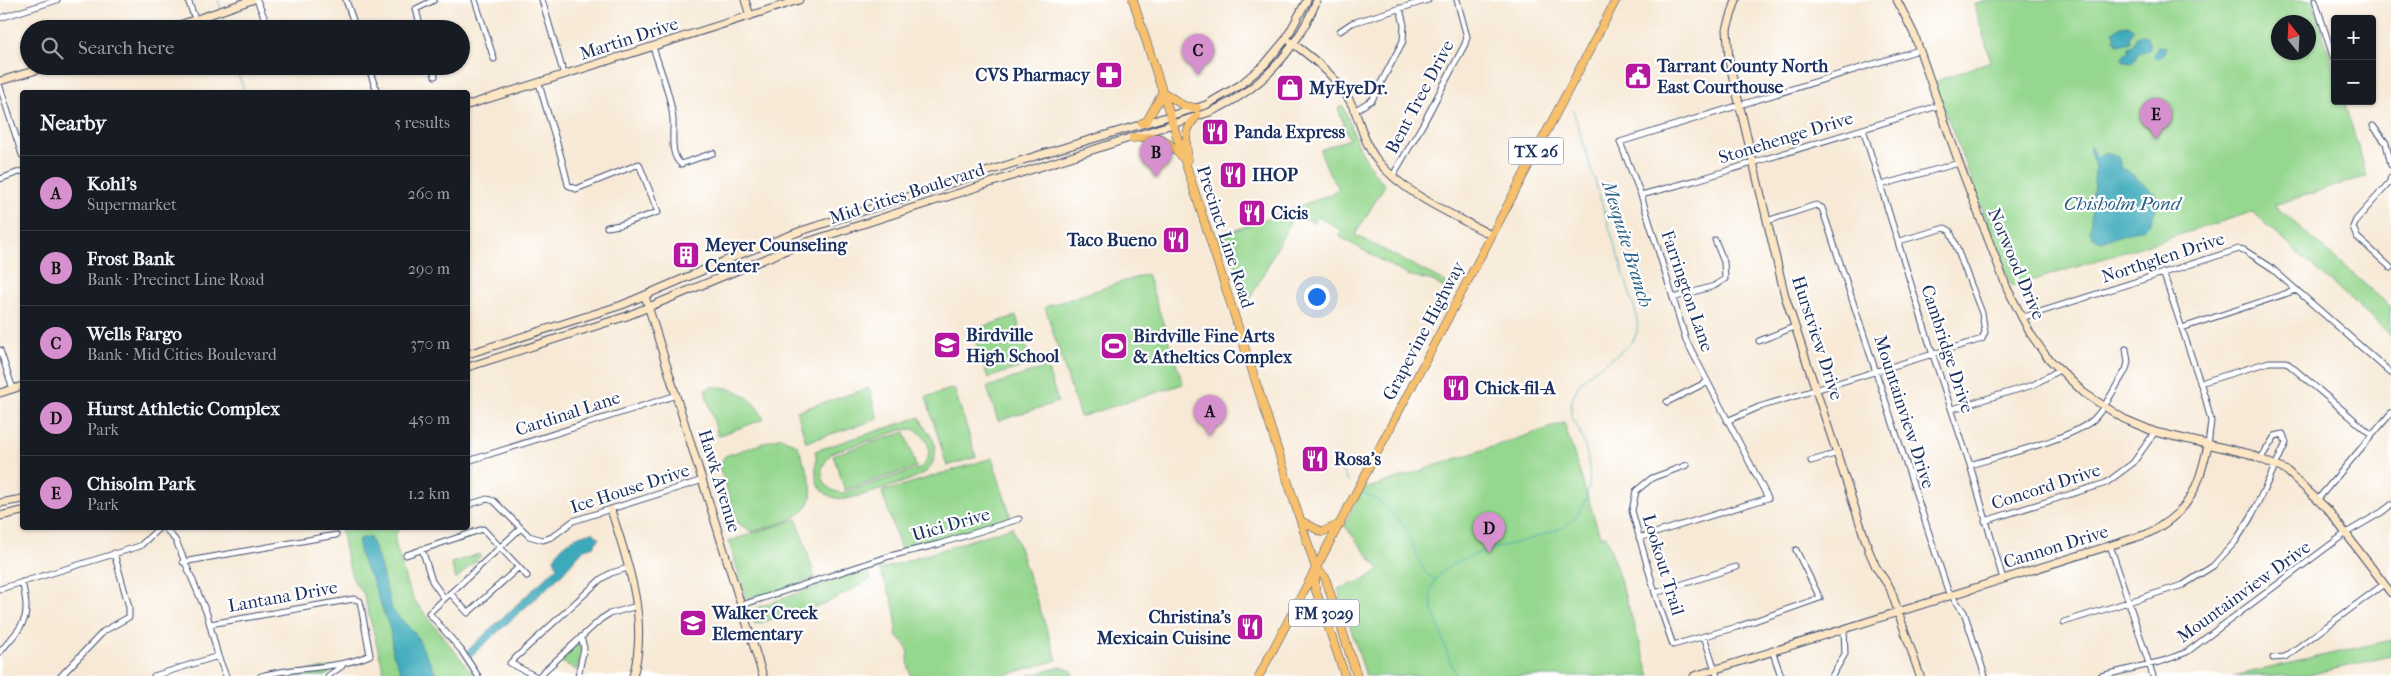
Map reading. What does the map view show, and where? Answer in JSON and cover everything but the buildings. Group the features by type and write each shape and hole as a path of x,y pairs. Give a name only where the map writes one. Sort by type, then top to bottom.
{"main road":[{"path":"195,19 252,0"},
{"path":"745,0 750,16"},
{"name":"Martin Drive","path":"470,104 799,0"},
{"name":"Precinct Line Road","path":"1133,0 1301,521 1316,570 1315,588 1345,676"},
{"name":"Mid Cities Boulevard","path":"470,366 580,332 790,249 1173,125 1240,85 1266,64 1286,39 1307,0"},
{"name":"Mid Cities Boulevard","path":"470,353 590,316 645,296 785,238 895,201 1142,123 1226,104 1270,72 1293,44 1316,0"},
{"name":"Grapevine Highway","path":"1259,676 1616,0"},
{"name":"Hurstview Drive","path":"1736,0 1729,21 1727,37 1729,61 1766,221 1794,327 1818,389 1871,556 1890,588 1920,676"},
{"name":"Norwood Drive","path":"1897,0 1910,24 1959,164 2021,318 2039,346 2059,370 2084,393 2124,419 2155,432 2262,458 2298,479 2318,499 2346,533 2391,592"},
{"path":"1286,39 1336,80 1354,111 1370,150 1392,177 1406,188 1491,235"},
{"path":"0,82 22,75"},
{"path":"1226,104 1232,92 1240,85"},
{"path":"1142,123 1148,121 1163,92 1197,112 1188,127 1185,137 1188,169"},
{"path":"1133,138 1150,136 1165,139 1184,159"},
{"path":"1039,155 1046,166"},
{"path":"1038,168 1039,155"},
{"path":"895,201 908,210"},
{"path":"785,238 790,249"},
{"name":"Hawk Avenue","path":"645,296 704,480 763,676"},
{"path":"0,393 20,387"},
{"name":"Cannon Drive","path":"1694,676 1716,673 1772,650 2147,534 2165,525 2185,507 2199,480 2208,445"},
{"path":"0,503 20,498"},
{"path":"611,510 637,606 638,640 633,676"},
{"path":"0,516 20,511"},
{"path":"1301,521 1322,532 1340,524"},
{"name":"Precinct Line Road","path":"1316,570 1325,577 1357,676"},
{"path":"1289,621 1302,608 1314,608 1325,615"},
{"path":"1338,656 1349,676"}],"street":[{"path":"0,18 57,0"},
{"path":"188,0 195,19"},
{"path":"257,0 265,20"},
{"path":"346,0 353,20"},
{"path":"419,20 416,9 424,3 434,0"},
{"path":"475,0 494,59"},
{"path":"542,0 564,76"},
{"path":"1340,31 1352,23 1428,0"},
{"name":"Bent Tree Drive","path":"1392,177 1423,124 1465,44 1467,36 1457,0"},
{"path":"2315,0 2334,60"},
{"path":"1354,111 1372,100 1403,40 1404,24 1400,8"},
{"path":"653,47 673,118 673,142 677,161 681,164 713,153"},
{"path":"1739,107 1919,50"},
{"path":"371,75 376,90"},
{"path":"539,83 548,118 560,148 568,185 576,189 639,164 658,212 620,225 607,227"},
{"path":"0,87 20,150"},
{"name":"Stonehenge Drive","path":"1641,195 1938,106"},
{"name":"Farrington Lane","path":"1639,538 1768,498 1686,340 1641,195 1620,142 1739,107"},
{"path":"2373,126 2386,143 2391,165"},
{"name":"Cambridge Drive","path":"1863,129 1932,352 1970,465 2003,579"},
{"path":"1881,185 1959,164"},
{"path":"0,178 20,172"},
{"path":"2391,177 2389,183 2356,220 2354,227 2357,237 2391,268"},
{"name":"Mountainview Drive","path":"1766,221 1816,206 1822,208 1950,596 1964,612 1985,676"},
{"path":"1727,421 1759,408 1876,370 1932,352 1982,339 1985,332 1982,313 1950,231 1945,228 1899,242"},
{"path":"1673,298 1714,286 1725,279 1724,262 1715,240"},
{"name":"Northglen Drive","path":"2021,318 2239,249 2255,256 2297,290 2391,373"},
{"name":"Cannon Drive","path":"2163,272 2211,421 2208,445"},
{"path":"2182,328 2297,290"},
{"path":"1759,341 1794,327"},
{"path":"0,350 13,389"},
{"path":"1970,465 2081,429 2096,418 2128,365 2126,350"},
{"path":"2200,383 2269,362 2286,362 2372,435"},
{"path":"1952,409 2033,384 2059,370"},
{"path":"1667,402 1707,382"},
{"name":"Cardinal Lane","path":"470,460 677,395"},
{"path":"2318,499 2391,413"},
{"name":"Concord Drive","path":"1985,521 2106,483 2133,463 2155,432"},
{"path":"2064,622 2192,581 2222,558 2251,518 2286,443 2285,437 2282,434 2275,436 2262,458"},
{"path":"1810,461 1838,453"},
{"name":"Lookout Trail","path":"1687,464 1652,478 1636,491 1632,511 1655,593 1673,645 1704,636"},
{"name":"Ice House Drive","path":"470,504 487,499 494,501 535,539 548,539 569,522 704,480"},
{"name":"Mountainview Drive","path":"2101,676 2180,656 2202,642 2346,533 2382,512 2391,504"},
{"name":"Uici Drive","path":"742,606 890,556 939,544 1020,519"},
{"path":"478,676 460,650 429,613 521,528"},
{"path":"406,554 483,529 501,546 527,576"},
{"path":"0,589 140,546 157,530"},
{"path":"167,530 176,541 210,624 218,656 226,676"},
{"path":"183,562 336,535"},
{"path":"2110,545 2153,676"},
{"path":"422,549 432,581 444,598"},
{"path":"1716,673 1704,636 1820,598 1796,550"},
{"path":"61,676 104,631 129,616 129,607 114,553"},
{"path":"450,594 468,613 519,567"},
{"path":"1655,593 1736,567"},
{"path":"628,568 601,578 510,663 537,676 609,614 637,606"},
{"path":"0,652 26,616 28,604 22,582"},
{"path":"2273,658 2285,656 2384,584"},
{"name":"Lantana Drive","path":"210,624 354,599 360,601 370,655 343,665"},
{"path":"1832,676 1845,654 1844,629"},
{"path":"578,676 584,648 581,637"},
{"path":"1772,650 1781,676"},
{"path":"154,676 218,656"},
{"path":"261,676 276,672 343,665"},
{"path":"328,676 343,665"}],"green space":[{"path":"1985,0 2312,0 2331,59 2331,105 2345,105 2367,176 2274,205 2391,307 2391,335 2252,212 2012,287 1934,82 1991,61 1974,4"},
{"path":"1343,106 1365,158 1385,185 1355,235 1446,282 1445,289 1433,281 1407,275 1340,237 1341,230 1318,217 1314,222 1294,215 1248,303 1225,234 1329,195 1339,188 1329,173 1320,150 1349,139 1338,108"},
{"name":"Birdville Fine Arts & Atheltics Complex","path":"1147,274 1183,384 1080,417 1045,307"},
{"path":"1016,316 1031,364 988,378 972,330"},
{"path":"1047,367 1058,402 998,421 987,387"},
{"path":"711,387 728,388 743,394 755,405 764,419 718,436 705,390"},
{"path":"869,388 878,419 806,442 797,411"},
{"path":"954,388 976,457 947,466 926,397"},
{"path":"920,417 933,439 935,448 933,462 924,473 884,489 843,499 829,495 819,485 816,476 815,451","holes":["912,429 918,432 926,441 929,452 928,458 920,468 843,493 833,490 826,485 822,477 822,467 831,453 901,430"]},
{"path":"1564,423 1600,536 1606,535 1650,676 1366,676 1338,589 1366,579 1379,569 1344,525 1362,490"},
{"path":"905,432 916,467 845,490 833,455"},
{"path":"781,437 798,446 809,477 811,498 807,507 792,519 752,532 738,523 719,466 725,456"},
{"path":"992,458 1011,518 901,550 882,492"},
{"path":"797,519 815,578 783,590 746,599 729,541"},
{"path":"1012,527 1057,660 1002,676 911,676 907,649 902,640 896,636 896,618 892,602 879,570"},
{"path":"341,530 397,530 395,541 406,582 415,601 474,676 385,676 363,592 354,580"},
{"path":"479,554 480,557 456,579 451,563"},
{"path":"868,570 871,579 825,604 755,624 751,611 756,608"},
{"path":"2391,640 2391,656 2304,676 2234,676"},
{"path":"575,645 579,645 581,650 577,670 558,660"},
{"path":"336,667 326,676 267,676 270,675"},
{"path":"1061,667 1072,671 1073,675 1027,676"}],"water":[{"path":"2128,25 2133,29 2129,38 2130,42 2119,45 2118,42 2116,44 2117,41 2114,40 2115,35 2113,32 2121,26"},
{"path":"2142,34 2146,36 2150,46 2149,50 2137,53 2135,60 2131,63 2124,62 2122,58 2128,51 2128,47 2134,44 2137,36"},
{"path":"2158,46 2166,47 2164,55 2156,59 2154,56"},
{"name":"Chisholm Pond","path":"2090,146 2096,157 2105,153 2118,157 2122,169 2127,170 2157,196 2159,202 2150,223 2145,228 2102,241 2094,238 2090,231 2095,168"},
{"path":"593,532 599,538 594,546 584,549 558,578 470,657 467,651 557,567 554,558 561,548 581,535"},
{"path":"370,537 378,558 392,610 415,633 437,676 403,676 393,654 390,630 372,579 360,554 359,539"}],"waterway":[{"path":"218,0 221,9"},
{"path":"222,13 223,20"},
{"path":"238,75 244,90"},
{"name":"Mesquite Branch","path":"1457,676 1449,659 1432,607 1431,593 1437,578 1450,566 1469,557 1556,530 1575,517 1586,498 1589,469 1586,449 1571,414 1573,397 1583,380 1627,347 1637,332 1637,317 1573,110"},
{"path":"1341,470 1349,483"},
{"path":"1364,493 1377,500 1399,520 1408,533 1421,565 1429,576 1435,580"}],"place":[{"name":"CVS Pharmacy","path":"1109,75"},
{"name":"Wells Fargo","path":"1198,75"},
{"name":"Tarrant County North East Courthouse","path":"1638,76"},
{"name":"MyEyeDr.","path":"1290,88"},
{"name":"Panda Express","path":"1215,132"},
{"name":"Chisolm Park","path":"2156,139"},
{"name":"IHOP","path":"1233,175"},
{"name":"Frost Bank","path":"1156,177"},
{"name":"Cicis","path":"1252,213"},
{"name":"Taco Bueno","path":"1176,240"},
{"name":"Meyer Counseling Center","path":"686,255"},
{"name":"Birdville High School","path":"947,345"},
{"name":"Birdville Fine Arts & Atheltics Complex","path":"1114,346"},
{"name":"Chick-fil-A","path":"1456,388"},
{"name":"Kohl's","path":"1210,436"},
{"name":"Rosa’s","path":"1315,459"},
{"name":"Hurst Athletic Complex","path":"1489,553"},
{"name":"Walker Creek Elementary","path":"693,623"},
{"name":"Christina’s Mexicain Cuisine","path":"1250,627"}]}
